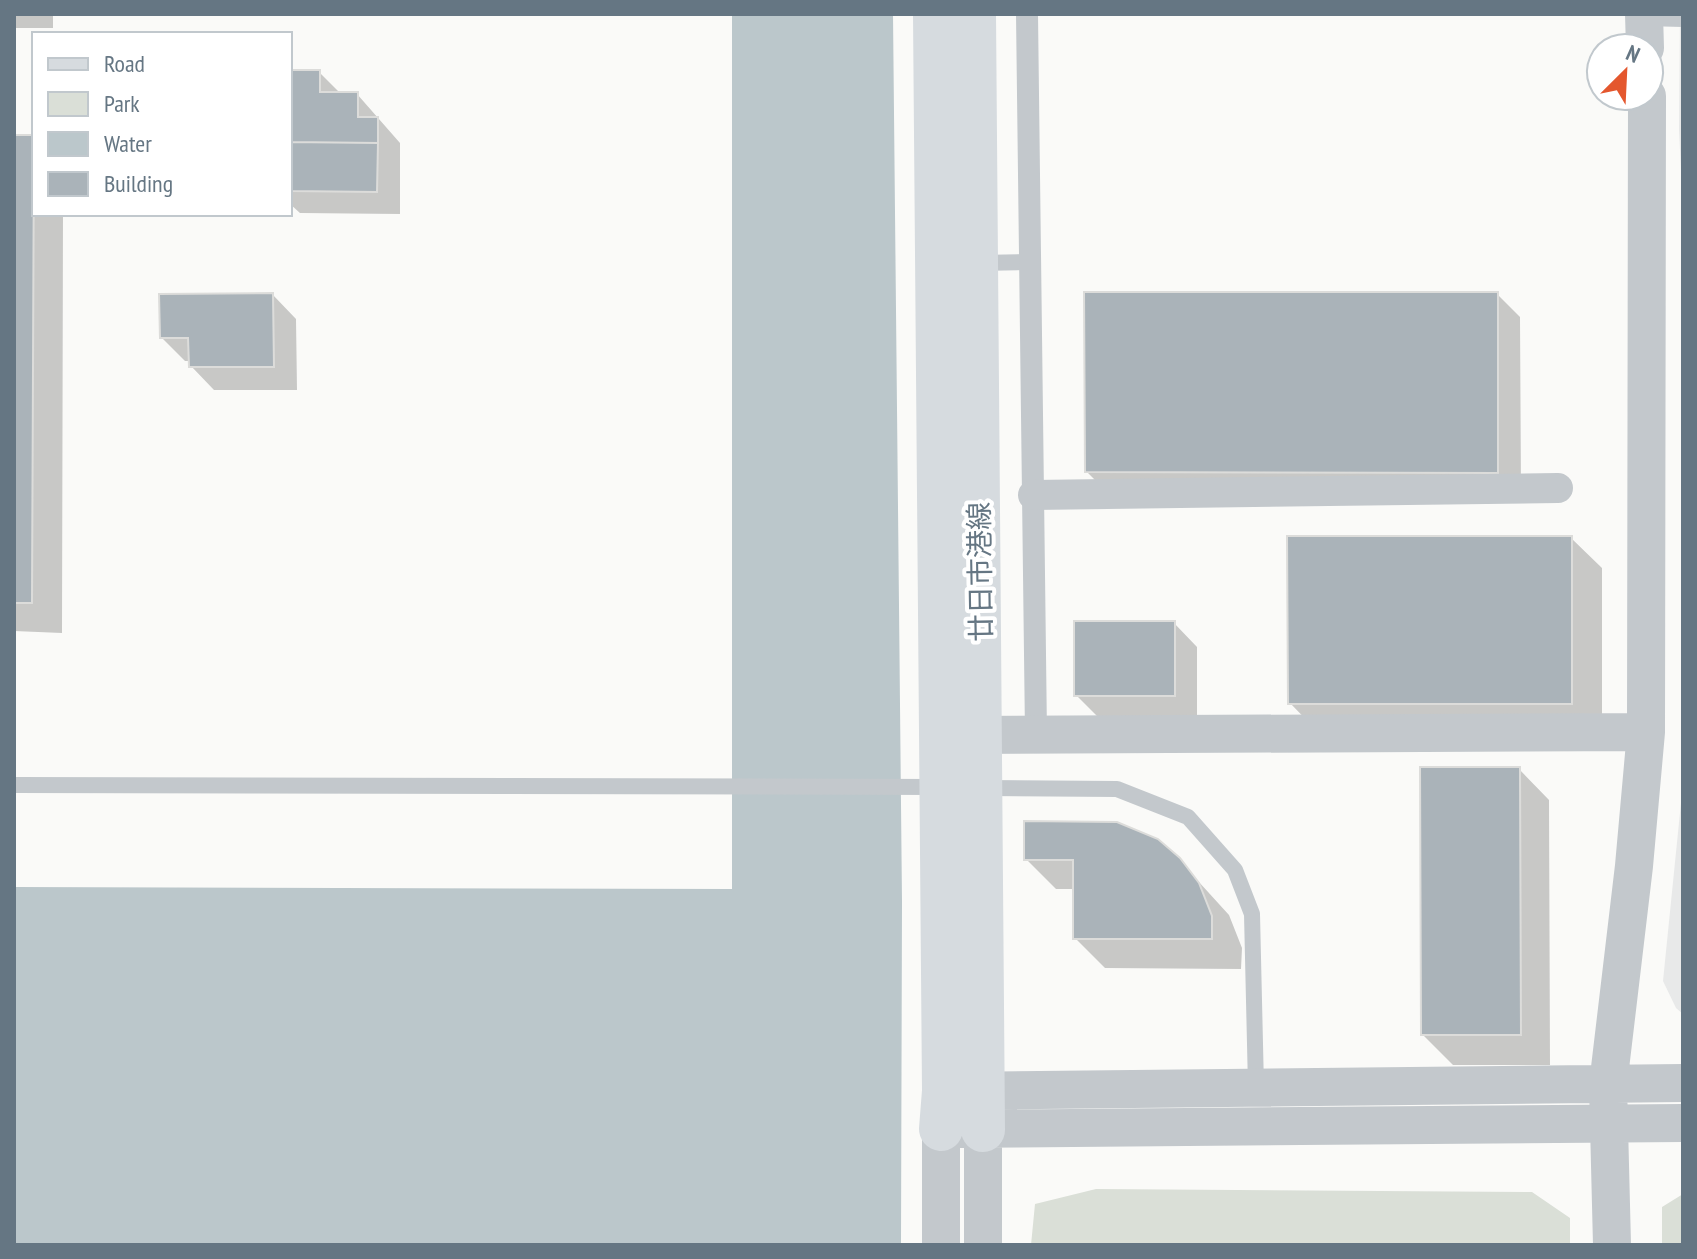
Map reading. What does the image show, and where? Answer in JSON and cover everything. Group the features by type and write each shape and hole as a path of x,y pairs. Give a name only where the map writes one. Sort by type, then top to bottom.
{"main road":[{"name":"廿日市港線","path":"935,14 957,263"},
{"name":"廿日市港線","path":"963,1111 957,263 974,14"}],"street":[{"path":"1027,14 1036,734"},
{"path":"1612,1245 1608,1085 1646,732 1647,112"},
{"path":"1033,495 1558,488"},
{"path":"961,735 1646,732"},
{"path":"963,1111 1256,1088 1683,1083"},
{"path":"963,1111 1611,1125 1683,1123"},
{"path":"941,1245 963,1111"},
{"path":"963,1111 983,1245"}],"lane":[{"path":"1644,27 1683,19"},
{"path":"957,263 1030,262"},
{"path":"14,785 1117,789 1188,817 1235,870 1252,914 1256,1088"}],"shaded area":[{"path":"1680,14 1683,14 1683,211 1679,130"},
{"path":"1683,783 1683,1014 1676,1008 1663,981"}],"green space":[{"path":"1096,1189 1532,1192 1570,1218 1570,1245 1031,1245 1035,1204"},
{"path":"1683,1194 1683,1245 1662,1245 1662,1207"}],"water":[{"path":"732,14 893,14 902,902 901,1245 14,1245 14,887 732,889"}],"building":[{"path":"292,70 320,70 320,92 358,92 358,117 378,117 378,143 292,142"},
{"path":"14,135 32,135 32,603 14,603"},
{"path":"292,142 378,143 377,192 292,191"},
{"path":"1084,292 1498,292 1498,473 1085,472"},
{"path":"273,293 274,367 189,367 188,338 160,338 159,294"},
{"path":"1287,536 1572,536 1572,704 1288,704"},
{"path":"1074,621 1175,621 1175,696 1074,696"},
{"path":"1420,767 1520,767 1521,1035 1421,1035"},
{"path":"1024,821 1117,822 1158,839 1180,858 1199,883 1212,916 1212,939 1073,939 1073,860 1024,860"}]}
